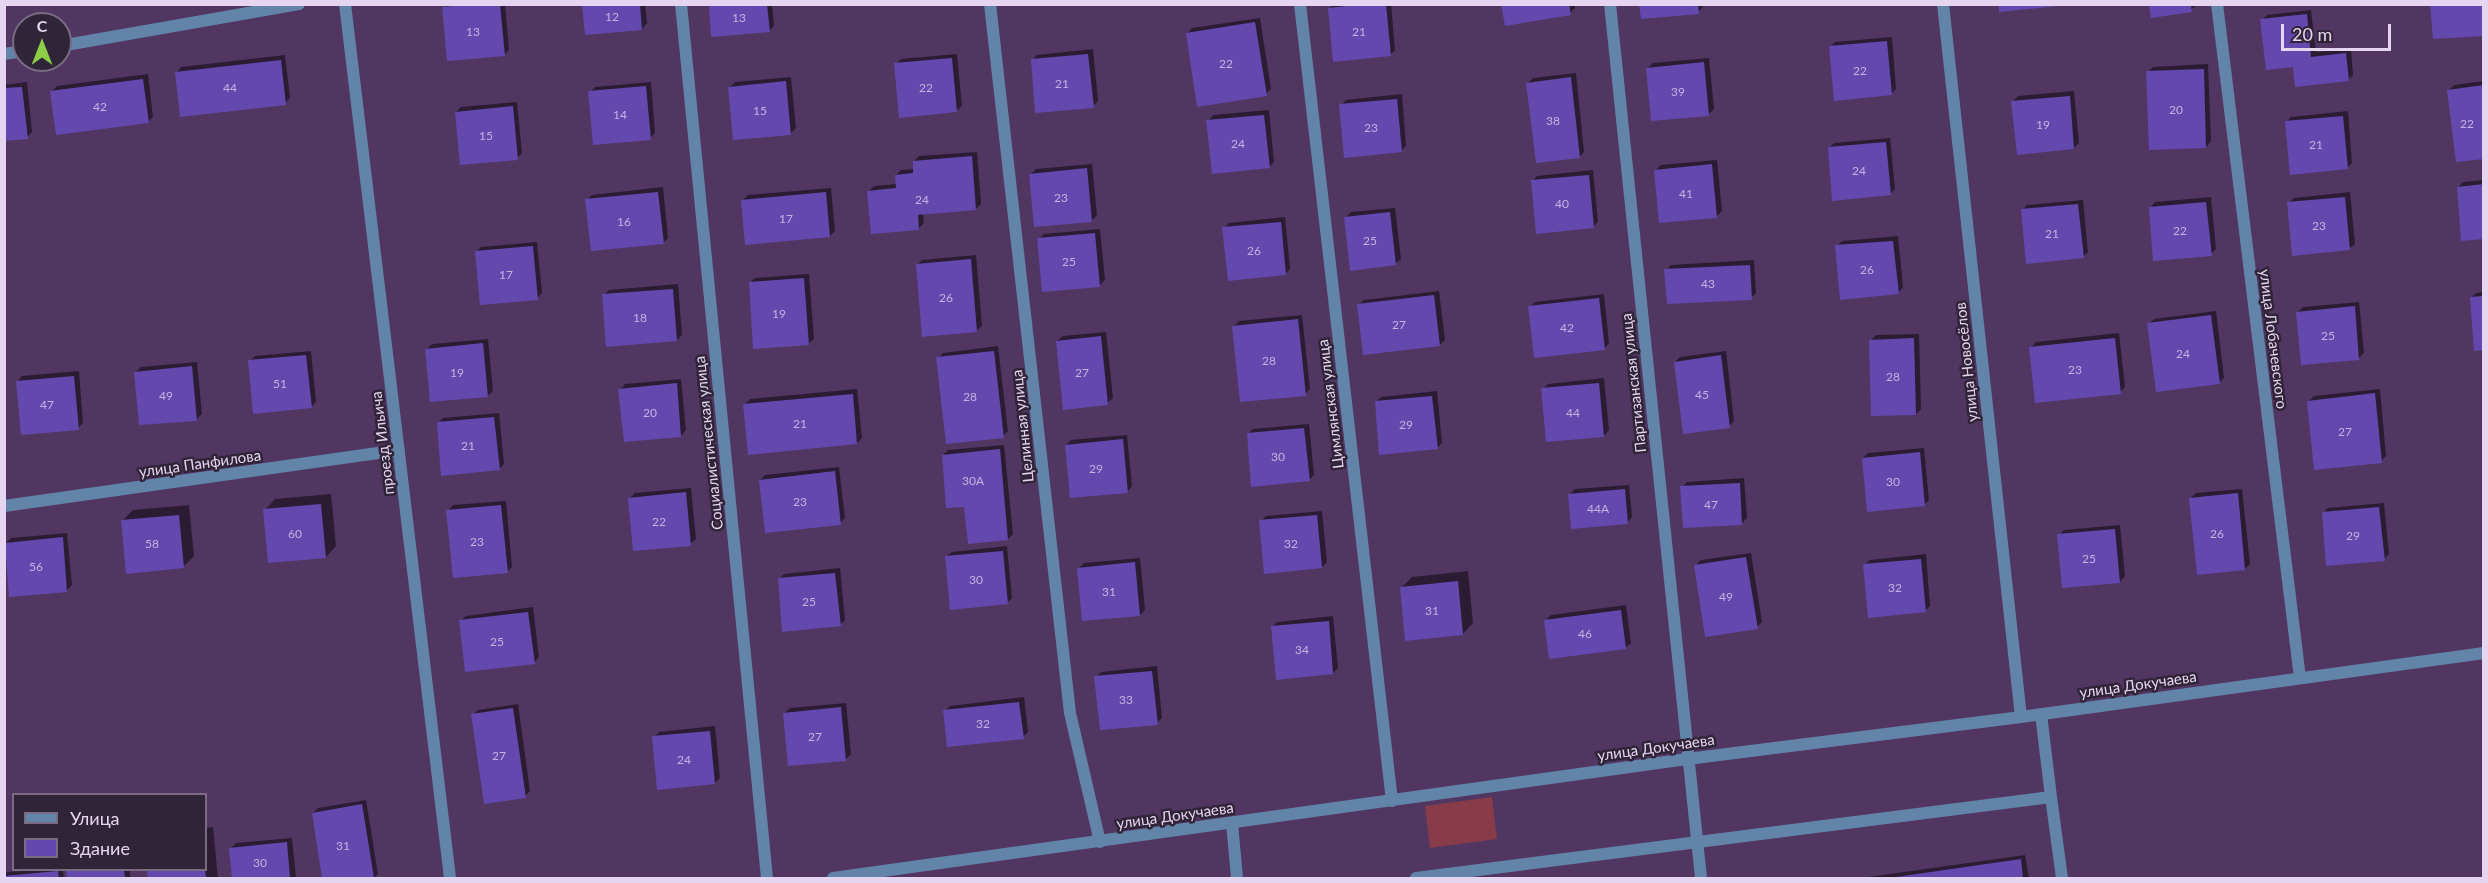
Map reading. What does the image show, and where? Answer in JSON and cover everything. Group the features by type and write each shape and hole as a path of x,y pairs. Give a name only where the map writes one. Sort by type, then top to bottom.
{"street":[{"path":"72,44 299,4"},
{"name":"проезд Ильича","path":"345,4 450,879"},
{"name":"Социалистическая улица","path":"681,4 767,879"},
{"name":"Целинная улица","path":"990,4 1070,713 1100,842"},
{"name":"Цимлянская улица","path":"1300,4 1392,801"},
{"name":"Партизанская улица","path":"1610,4 1687,759"},
{"name":"улица Новосёлов","path":"1942,4 2021,717"},
{"name":"улица Лобачевского","path":"2217,4 2300,678"},
{"name":"улица Панфилова","path":"4,506 399,450"},
{"name":"улица Докучаева","path":"833,879 1687,759 2021,717 2484,653"},
{"path":"2041,714 2062,879"},
{"path":"1687,759 1701,879"},
{"path":"1416,879 2051,796"},
{"path":"1232,823 1237,879"}],"shaded area":[{"path":"1492,797 1497,839 1430,848 1425,806"}],"building":[{"path":"500,4 505,56 447,61 442,7"},
{"path":"582,4 640,4 642,30 585,35"},
{"path":"709,4 767,4 770,32 711,37"},
{"path":"1386,4 1391,56 1333,62 1328,8"},
{"path":"1501,4 1569,4 1571,15 1505,26"},
{"path":"1639,4 1698,4 1699,14 1641,19"},
{"path":"1999,4 2059,4 2059,6 1999,12"},
{"path":"2430,4 2484,4 2484,36 2433,39"},
{"path":"2149,5 2191,5 2192,12 2151,18"},
{"path":"2307,14 2311,57 2346,53 2349,81 2295,87 2293,67 2266,70 2260,19"},
{"path":"1255,22 1267,96 1197,107 1186,33"},
{"path":"1887,41 1892,95 1834,101 1829,46"},
{"path":"1088,54 1094,108 1035,113 1031,59"},
{"path":"952,58 957,112 899,118 894,63"},
{"path":"281,60 286,105 180,117 175,72"},
{"path":"1704,62 1709,116 1651,121 1646,68"},
{"path":"2204,69 2206,148 2149,150 2146,71"},
{"path":"1571,77 1580,158 1536,163 1526,83"},
{"path":"143,79 149,123 56,135 50,91"},
{"path":"786,81 791,135 733,140 728,87"},
{"path":"2484,85 2484,159 2456,162 2447,90"},
{"path":"646,86 651,140 593,145 588,91"},
{"path":"22,87 28,139 4,141 4,88"},
{"path":"2070,96 2074,149 2017,155 2011,101"},
{"path":"1397,99 1402,152 1344,158 1339,104"},
{"path":"513,106 518,160 460,165 455,112"},
{"path":"1264,115 1270,168 1212,174 1206,120"},
{"path":"2343,116 2348,169 2290,175 2285,121"},
{"path":"1886,142 1891,195 1832,201 1828,147"},
{"path":"972,156 976,210 918,215 919,230 871,234 867,191 896,188 895,175 913,173 913,161"},
{"path":"1712,164 1717,218 1659,223 1654,170"},
{"path":"1087,168 1092,222 1034,227 1029,174"},
{"path":"1589,175 1594,228 1536,234 1531,180"},
{"path":"2484,184 2484,239 2461,241 2457,187"},
{"path":"658,192 664,244 591,251 585,199"},
{"path":"826,192 830,237 745,245 741,200"},
{"path":"2345,197 2350,250 2292,256 2287,202"},
{"path":"2206,202 2212,256 2153,261 2149,207"},
{"path":"2078,204 2084,258 2026,264 2021,209"},
{"path":"1390,212 1396,265 1350,271 1344,217"},
{"path":"1281,222 1286,275 1228,281 1222,227"},
{"path":"1095,233 1100,287 1042,292 1037,238"},
{"path":"1893,241 1899,294 1840,300 1835,245"},
{"path":"533,246 538,300 480,305 475,251"},
{"path":"971,259 977,332 922,337 916,264"},
{"path":"1750,265 1752,300 1667,304 1664,269"},
{"path":"804,278 809,345 753,349 749,282"},
{"path":"673,289 677,341 606,347 602,294"},
{"path":"1434,295 1440,346 1363,355 1357,304"},
{"path":"2484,296 2484,350 2474,351 2470,297"},
{"path":"1599,298 1605,350 1534,358 1528,306"},
{"path":"2355,306 2359,360 2301,365 2296,312"},
{"path":"2211,315 2220,384 2156,392 2147,323"},
{"path":"1298,319 1306,396 1240,402 1232,326"},
{"path":"1101,336 1108,405 1063,410 1056,341"},
{"path":"1914,338 1916,415 1871,416 1869,340"},
{"path":"2115,338 2121,394 2035,403 2029,347"},
{"path":"483,343 488,397 430,402 425,349"},
{"path":"994,351 1004,438 946,444 936,357"},
{"path":"306,355 312,408 253,414 248,360"},
{"path":"1721,355 1730,428 1683,434 1674,362"},
{"path":"192,366 197,421 139,425 134,372"},
{"path":"74,376 79,430 21,435 16,381"},
{"path":"677,383 681,437 624,442 618,389"},
{"path":"1599,383 1604,437 1546,442 1541,388"},
{"path":"2375,393 2382,463 2314,470 2307,401"},
{"path":"853,394 857,444 748,455 743,404"},
{"path":"1432,396 1438,449 1379,455 1375,401"},
{"path":"494,417 500,470 441,476 437,422"},
{"path":"1304,428 1310,481 1251,487 1247,433"},
{"path":"1123,439 1128,493 1070,498 1065,445"},
{"path":"1000,449 1008,540 968,544 964,507 946,508 942,455"},
{"path":"1920,452 1925,506 1867,512 1862,458"},
{"path":"835,471 841,525 765,533 759,480"},
{"path":"1740,483 1742,525 1683,528 1680,486"},
{"path":"1625,489 1628,524 1571,529 1568,494"},
{"path":"686,492 691,546 633,551 628,498"},
{"path":"2238,493 2245,570 2197,575 2189,498"},
{"path":"321,504 326,558 268,563 263,509"},
{"path":"501,505 508,573 453,578 446,510"},
{"path":"2379,507 2385,561 2326,566 2322,512"},
{"path":"179,515 184,568 126,574 121,520"},
{"path":"1317,515 1322,568 1264,574 1259,520"},
{"path":"2115,529 2120,583 2062,588 2057,534"},
{"path":"63,537 67,592 9,597 5,543"},
{"path":"1003,551 1008,604 950,610 945,556"},
{"path":"1746,557 1758,629 1705,637 1694,565"},
{"path":"1921,559 1926,612 1868,618 1863,564"},
{"path":"1135,562 1140,616 1082,621 1077,568"},
{"path":"835,573 841,626 782,632 778,578"},
{"path":"1458,581 1463,635 1405,641 1400,587"},
{"path":"1621,610 1626,649 1549,659 1544,620"},
{"path":"528,612 535,664 465,672 459,620"},
{"path":"1329,621 1333,674 1276,680 1271,626"},
{"path":"1152,671 1158,725 1100,730 1094,676"},
{"path":"1019,702 1024,739 947,747 943,710"},
{"path":"841,707 846,761 788,766 783,713"},
{"path":"513,708 526,798 484,804 471,714"},
{"path":"710,731 715,784 657,790 652,736"},
{"path":"362,804 374,878 322,878 312,813"},
{"path":"287,842 290,878 232,878 229,848"},
{"path":"2021,859 2023,878 1896,878 1896,877"},
{"path":"58,871 59,878 4,878 4,876"},
{"path":"66,871 124,871 125,878 67,878"},
{"path":"147,871 205,871 206,878 148,878"}]}
